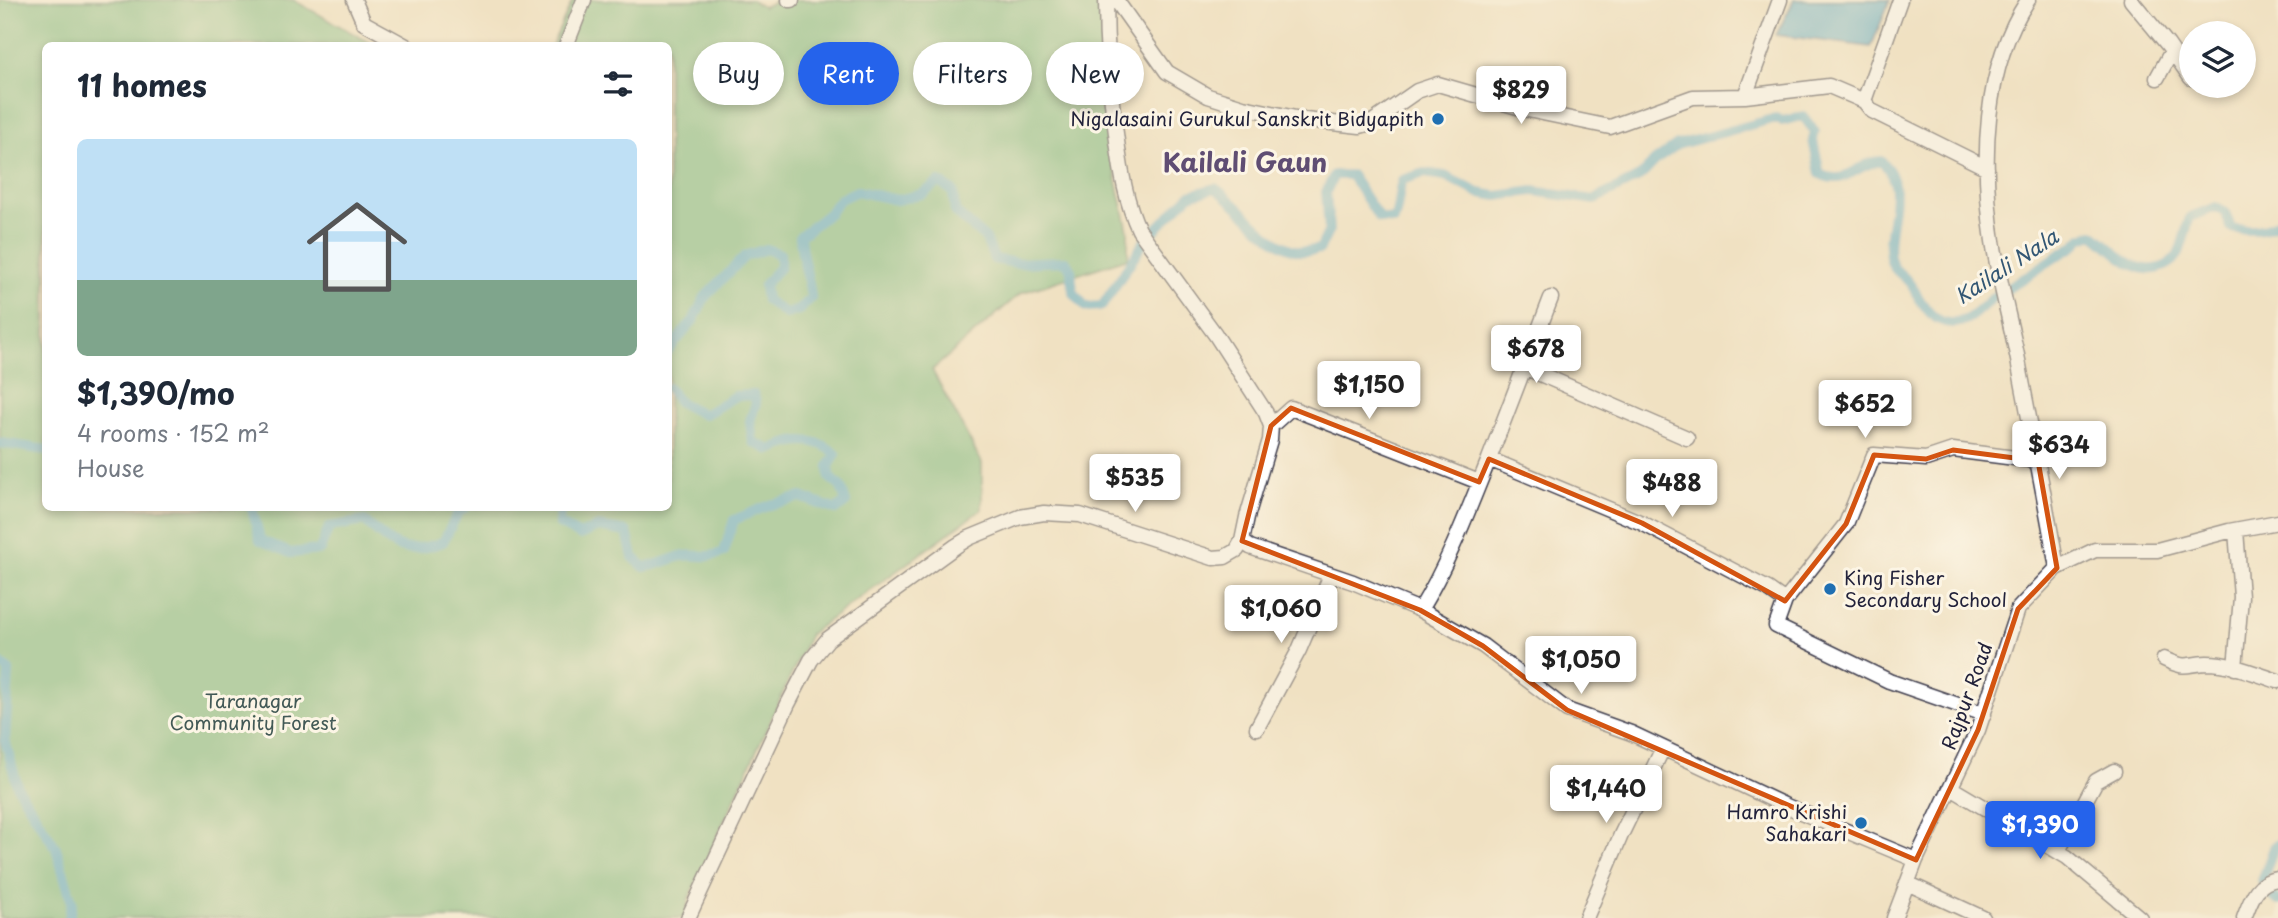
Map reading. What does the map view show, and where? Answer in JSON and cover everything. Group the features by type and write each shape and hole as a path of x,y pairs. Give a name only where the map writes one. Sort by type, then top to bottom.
{"street":[{"path":"355,0 365,23 399,42"},
{"path":"568,42 584,0"},
{"path":"688,918 811,660 828,639 956,546 1020,517 1044,513 1080,515 1213,558 1226,557 1237,550 1242,541 1270,440 1271,426 1215,334 1133,219 1121,170 1109,83 1106,0"},
{"path":"1116,0 1167,72 1209,96 1305,121 1360,125 1371,123 1417,91 1438,84 1528,110 1610,127 1693,97 1745,96 1829,86 1864,101 1872,111 1987,167"},
{"path":"1745,96 1780,0"},
{"path":"1864,101 1900,0"},
{"path":"2028,0 2014,20 1997,67 1990,97 1987,167 1993,240 2057,568 2095,550 2157,550 2278,522"},
{"path":"2131,0 2179,61"},
{"path":"2157,78 2172,51"},
{"path":"1420,610 1455,544 1551,298"},
{"path":"1524,367 1687,438"},
{"path":"1271,426 1291,408 1479,482"},
{"path":"1984,714 1889,681 1776,626 1786,601 1846,524 1874,455 1926,459 1953,450 2038,461"},
{"path":"1489,459 1642,523 1769,589 1786,601"},
{"path":"2235,667 2241,597 2236,530"},
{"path":"1242,541 1250,547 1420,610 1483,646 1567,710 1631,733 1784,805 1916,860"},
{"name":"Rajpur Road","path":"1894,918 1916,860 1984,714 2018,609 2057,568"},
{"path":"1257,728 1299,649 1331,575"},
{"path":"2164,659 2188,667 2207,663 2235,667 2278,681"},
{"path":"1586,918 1621,835 1663,748"},
{"path":"2058,851 2096,781 2113,771"},
{"path":"1951,788 2058,851 2140,918"},
{"path":"2244,918 2256,890 2274,880"},
{"path":"1907,883 1983,918"}],"highlighted area":[{"path":"1291,408 1479,482 1489,459 1642,523 1785,601 1846,524 1874,455 1926,459 1953,450 2038,461 2057,568 2018,609 1978,730 1916,860 1567,710 1483,646 1420,610 1242,541 1271,426"}],"green space":[{"name":"Taranagar Community Forest","path":"0,0 293,0 369,42 42,42 42,511 672,511 672,42 553,42 573,0 751,0 763,7 778,0 1101,0 1102,42 1046,42 1046,105 1106,105 1115,172 1128,231 1128,258 1021,293 932,370 982,463 982,509 810,634 689,898 685,918 0,918"}],"water":[{"path":"1794,0 1890,0 1871,47 1776,35"}],"waterway":[{"name":"Kailali Nala","path":"672,346 693,321 705,297 745,256 766,249 780,254 780,267 764,285 766,300 786,314 799,310 811,298 800,236 828,214 840,199 857,191 897,200 922,194 939,182 953,191 955,212 986,239 994,259 1016,263 1066,261 1071,270 1073,292 1086,307 1102,306 1146,239 1190,195 1215,188 1275,241 1298,251 1309,251 1320,249 1329,230 1326,192 1334,175 1351,175 1379,218 1394,220 1402,180 1424,173 1445,176 1479,193 1497,196 1533,191 1594,200 1641,176 1655,161 1677,145 1776,118 1782,121 1803,116 1815,132 1813,140 1820,174 1838,178 1865,165 1881,161 1889,171 1895,194 1889,245 1891,261 1927,310 1947,323 1967,319 1995,296 2073,247 2082,238 2093,234 2132,264 2150,269 2165,266 2178,255 2190,217 2216,207 2225,212 2231,228 2255,230 2278,223"},
{"name":"Kailali Nala","path":"560,511 559,524 580,535 598,527 627,532 633,557 644,567 673,558 710,556 724,552 734,520 770,505 801,497 836,510 846,502 841,487 830,478 829,466 836,454 828,448 804,441 788,443 770,450 753,442 750,421 756,403 754,395 735,396 704,415 679,402 672,393"},
{"name":"Kailali Nala","path":"0,443 42,449"},
{"name":"Kailali Nala","path":"253,511 260,540 290,553 320,550 329,527 364,521 399,547 417,549 443,542 461,511"},
{"name":"Kailali Nala","path":"0,663 9,671 5,740 18,788 56,848 72,902 69,918"},
{"name":"Kailali Nala","path":"2278,844 2275,845 2262,881 2278,901"}],"place":[{"name":"Nigalasaini Gurukul Sanskrit Bidyapith","path":"1438,119"},
{"name":"King Fisher Secondary School","path":"1830,589"},
{"name":"Hamro Krishi Sahakari","path":"1861,823"}],"district":[{"name":"Kailali Gaun","path":"1245,163"}]}
